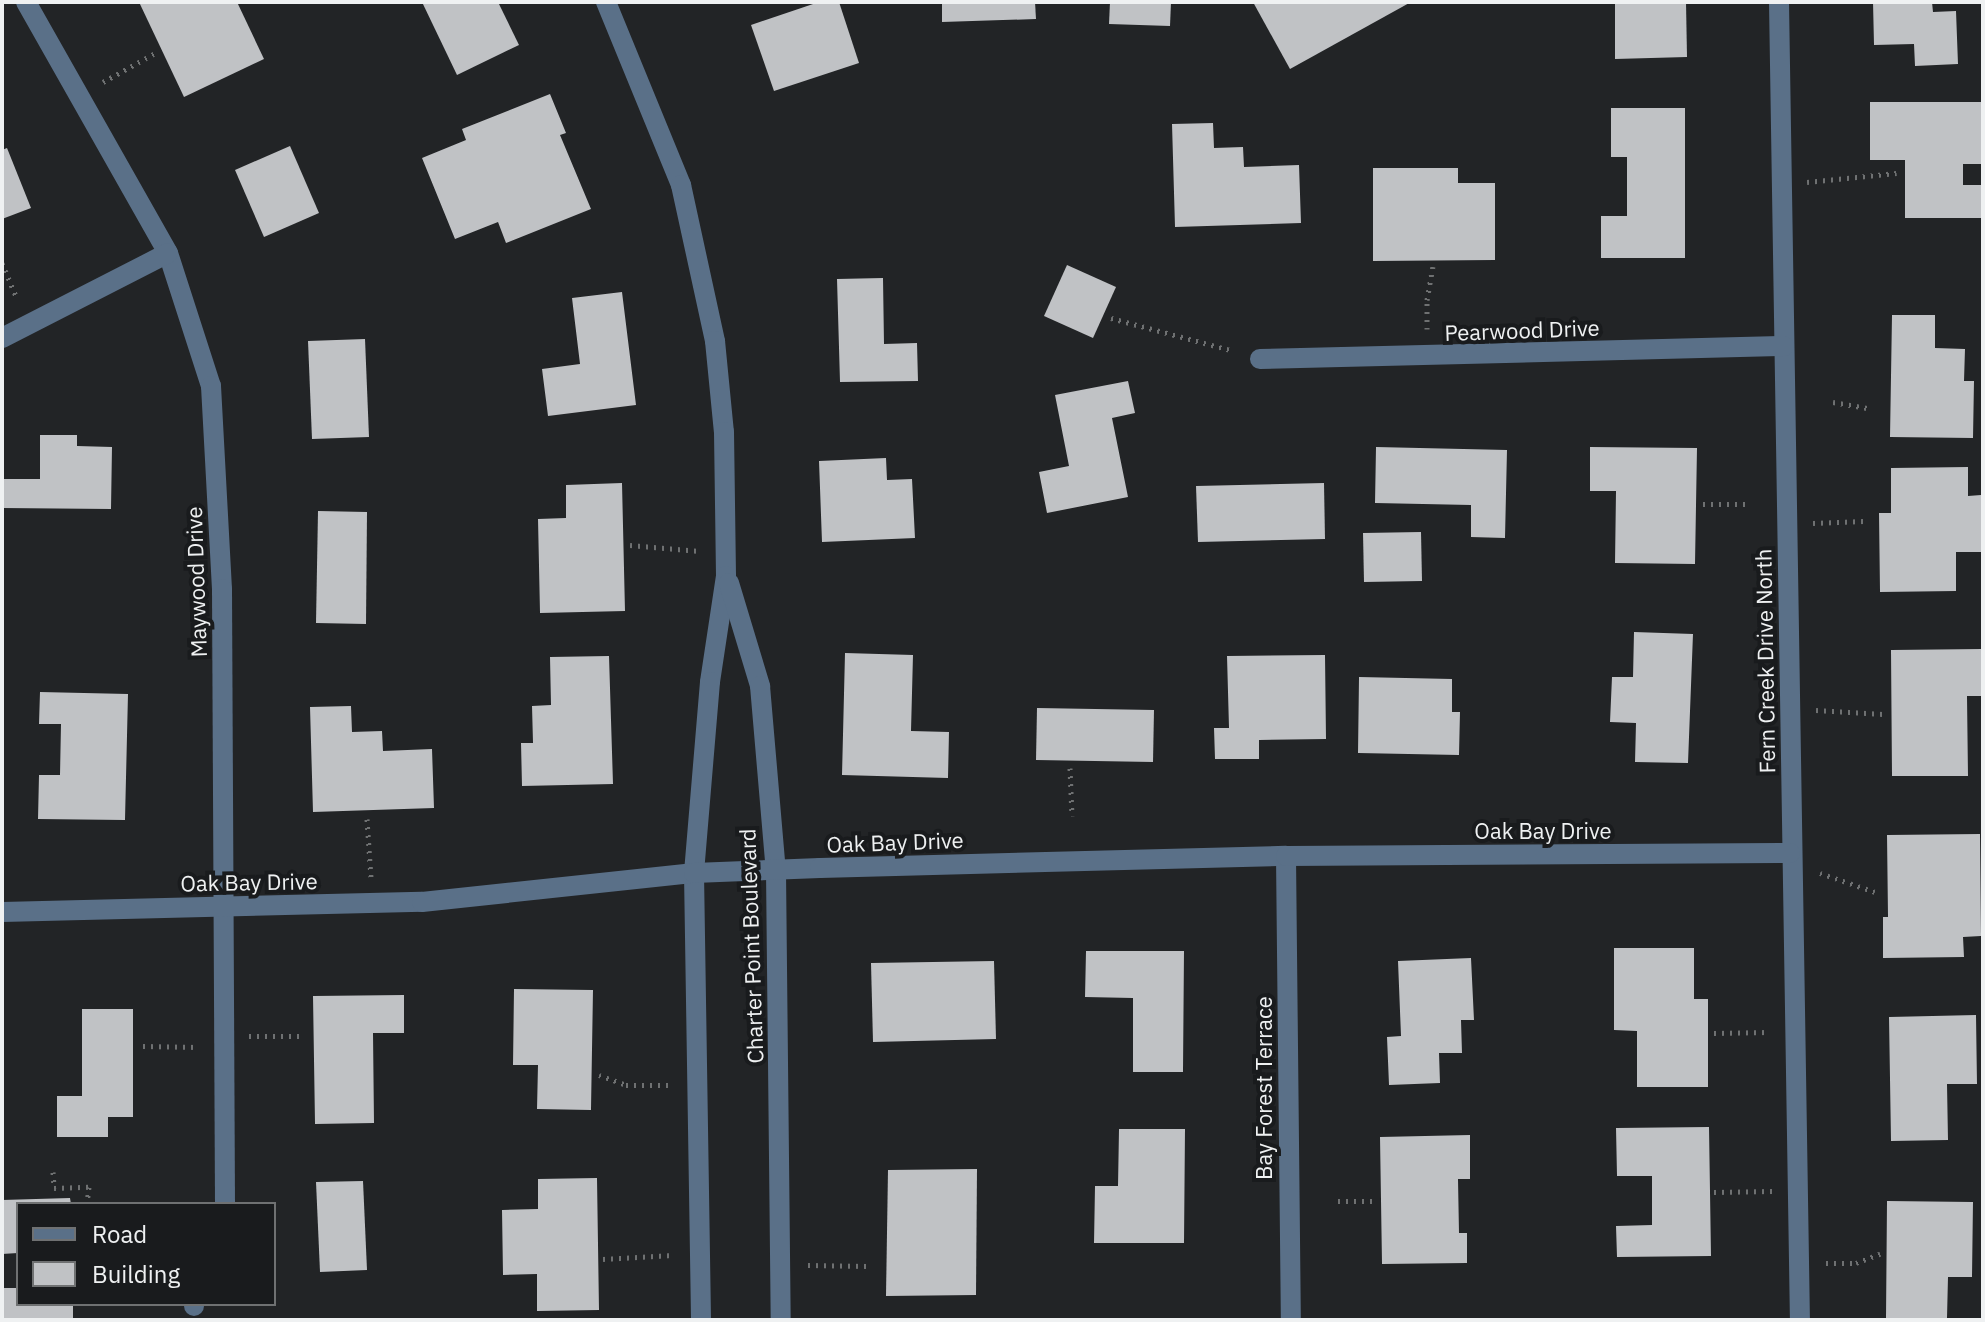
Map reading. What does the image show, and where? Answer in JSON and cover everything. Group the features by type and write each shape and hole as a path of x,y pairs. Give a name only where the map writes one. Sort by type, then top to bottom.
{"street":[{"name":"Maywood Drive","path":"26,2 168,253 211,386 222,589 225,1202"},
{"name":"Charter Point Boulevard","path":"606,2 681,185 715,341 724,432 726,576 710,682 694,873 701,1320"},
{"name":"Fern Creek Drive North","path":"1779,2 1800,1320"},
{"path":"2,338 168,253"},
{"name":"Pearwood Drive","path":"1260,359 1784,346"},
{"name":"Charter Point Boulevard","path":"726,576 760,686 776,871 781,1320"},
{"name":"Oak Bay Drive","path":"2,912 422,902 694,873 1286,856 1791,862"},
{"name":"Bay Forest Terrace","path":"1286,856 1291,1320"}],"path":[{"path":"79,95 155,53"},
{"path":"1782,182 1829,182 1897,173"},
{"path":"2,263 29,323"},
{"path":"1427,356 1427,300 1433,267"},
{"path":"1111,318 1260,359"},
{"path":"1833,402 1871,409"},
{"path":"1703,504 1745,504"},
{"path":"1787,524 1864,521"},
{"path":"630,545 726,554"},
{"path":"1790,709 1883,714"},
{"path":"1070,768 1072,816"},
{"path":"367,819 372,903"},
{"path":"1791,862 1875,892"},
{"path":"1714,1033 1795,1032"},
{"path":"143,1046 300,1036"},
{"path":"599,1075 626,1085 698,1085"},
{"path":"53,1172 54,1188 89,1187 87,1202"},
{"path":"1714,1192 1798,1191"},
{"path":"1338,1201 1373,1201"},
{"path":"1799,1263 1856,1263 1880,1254"},
{"path":"603,1259 623,1255 701,1255"},
{"path":"780,1265 867,1266"}],"building":[{"path":"139,2 237,2 264,59 184,97"},
{"path":"422,2 498,2 519,45 457,75"},
{"path":"819,2 839,2 859,63 774,91 751,25"},
{"path":"942,2 1035,2 1036,19 942,22"},
{"path":"1110,2 1171,2 1170,26 1109,24"},
{"path":"1253,2 1411,2 1290,69"},
{"path":"1615,2 1686,2 1687,57 1615,59"},
{"path":"1873,2 1932,2 1933,12 1956,11 1958,64 1915,66 1914,44 1874,45"},
{"path":"550,94 566,133 560,135 591,209 506,243 498,222 455,239 422,158 466,140 462,129"},
{"path":"1870,102 1983,102 1983,164 1963,164 1963,185 1983,185 1983,218 1905,218 1905,160 1870,160"},
{"path":"1611,108 1685,108 1685,258 1601,258 1601,216 1627,216 1627,157 1611,157"},
{"path":"1213,123 1214,148 1243,147 1244,167 1299,165 1301,223 1175,227 1172,124"},
{"path":"290,146 319,213 264,237 235,170"},
{"path":"7,148 31,208 2,219 2,150"},
{"path":"1373,168 1458,168 1458,183 1495,183 1495,260 1373,261"},
{"path":"1067,265 1116,287 1093,338 1044,316"},
{"path":"883,278 884,344 917,343 918,381 840,382 837,279"},
{"path":"622,292 636,405 548,416 542,369 580,364 572,298"},
{"path":"1892,315 1935,315 1935,348 1965,349 1964,381 1974,381 1973,438 1890,437"},
{"path":"365,339 369,437 312,439 308,341"},
{"path":"1128,381 1135,413 1112,418 1128,497 1047,513 1039,472 1069,466 1055,395"},
{"path":"40,435 77,435 77,446 112,447 111,509 2,508 2,479 40,479"},
{"path":"1376,447 1507,450 1505,538 1471,537 1471,505 1375,503"},
{"path":"1590,447 1697,448 1695,564 1615,563 1616,491 1590,491"},
{"path":"886,458 887,480 912,479 915,538 822,542 819,461"},
{"path":"1968,467 1968,496 1981,495 1982,552 1956,552 1956,591 1880,592 1879,513 1891,513 1891,468"},
{"path":"622,483 625,611 540,613 538,519 566,518 566,485"},
{"path":"1324,483 1325,539 1198,542 1196,486"},
{"path":"318,511 367,512 366,624 316,623"},
{"path":"1421,532 1422,581 1364,582 1363,533"},
{"path":"1634,632 1693,634 1688,763 1635,762 1636,723 1610,722 1612,677 1633,677"},
{"path":"1982,649 1982,696 1967,696 1968,776 1892,776 1891,650"},
{"path":"845,653 913,655 911,731 949,732 948,778 842,775"},
{"path":"1325,655 1326,739 1259,740 1259,759 1215,759 1214,728 1229,728 1227,656"},
{"path":"609,656 613,784 522,786 521,743 533,743 532,706 551,705 550,657"},
{"path":"1359,677 1452,679 1452,712 1460,712 1459,755 1358,753"},
{"path":"40,692 128,694 125,820 38,819 39,775 60,775 61,724 39,724"},
{"path":"351,706 352,732 382,731 383,751 432,749 434,808 313,812 310,707"},
{"path":"1037,708 1154,710 1153,762 1036,760"},
{"path":"1980,834 1981,936 1963,937 1964,957 1883,958 1883,917 1888,917 1887,835"},
{"path":"1614,948 1694,948 1694,999 1708,999 1708,1087 1637,1087 1637,1031 1614,1030"},
{"path":"1086,951 1184,951 1183,1072 1133,1072 1133,998 1085,997"},
{"path":"1471,958 1474,1020 1461,1020 1462,1053 1439,1053 1440,1083 1389,1085 1387,1037 1401,1036 1398,961"},
{"path":"994,961 996,1039 873,1042 871,963"},
{"path":"514,989 593,990 591,1110 537,1109 538,1065 513,1065"},
{"path":"404,995 404,1033 373,1033 374,1123 315,1124 313,996"},
{"path":"82,1009 133,1009 133,1117 108,1117 108,1137 57,1137 57,1096 82,1096"},
{"path":"1976,1015 1977,1084 1947,1084 1948,1140 1891,1141 1889,1017"},
{"path":"1709,1127 1711,1256 1617,1257 1616,1226 1652,1225 1652,1176 1617,1176 1616,1128"},
{"path":"1119,1129 1185,1129 1184,1243 1094,1243 1095,1186 1118,1186"},
{"path":"1470,1135 1470,1179 1458,1179 1459,1233 1467,1233 1467,1263 1382,1264 1380,1137"},
{"path":"977,1169 976,1295 886,1296 888,1170"},
{"path":"597,1178 599,1310 537,1311 537,1274 503,1275 502,1210 538,1209 538,1179"},
{"path":"363,1181 367,1270 320,1272 316,1182"},
{"path":"70,1198 71,1202 16,1202 16,1253 2,1254 2,1200"},
{"path":"1887,1201 1973,1202 1972,1277 1948,1277 1947,1318 1886,1318"},
{"path":"2,1288 16,1288 16,1306 73,1306 73,1320 2,1320"}]}
